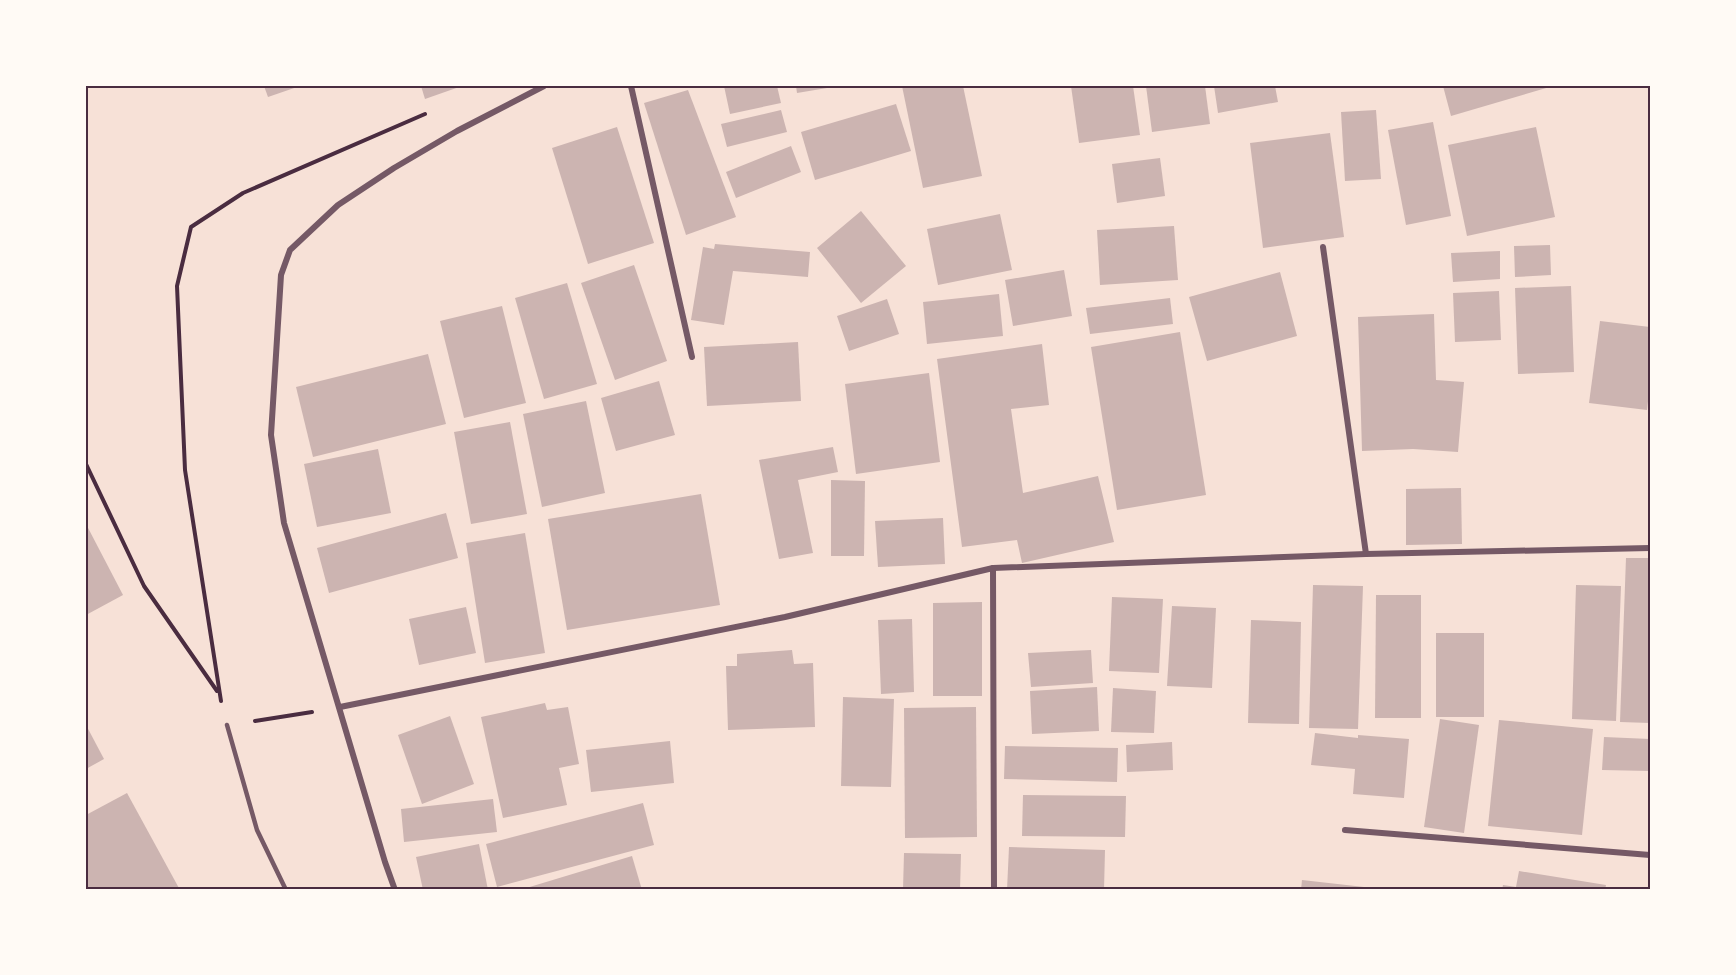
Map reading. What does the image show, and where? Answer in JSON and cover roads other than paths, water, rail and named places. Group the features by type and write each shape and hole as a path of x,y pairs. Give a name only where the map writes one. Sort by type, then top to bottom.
{"street":[{"path":"395,890 284,523 271,435 281,275 290,250 338,205 394,168 457,131 544,86"},
{"path":"631,86 692,357"},
{"path":"1323,247 1366,554"},
{"path":"340,707 785,617 993,568 1366,554 1650,548"},
{"path":"993,568 994,890"},
{"path":"1346,830 1650,855"}],"lane":[{"path":"227,725 257,830 286,890"}]}
